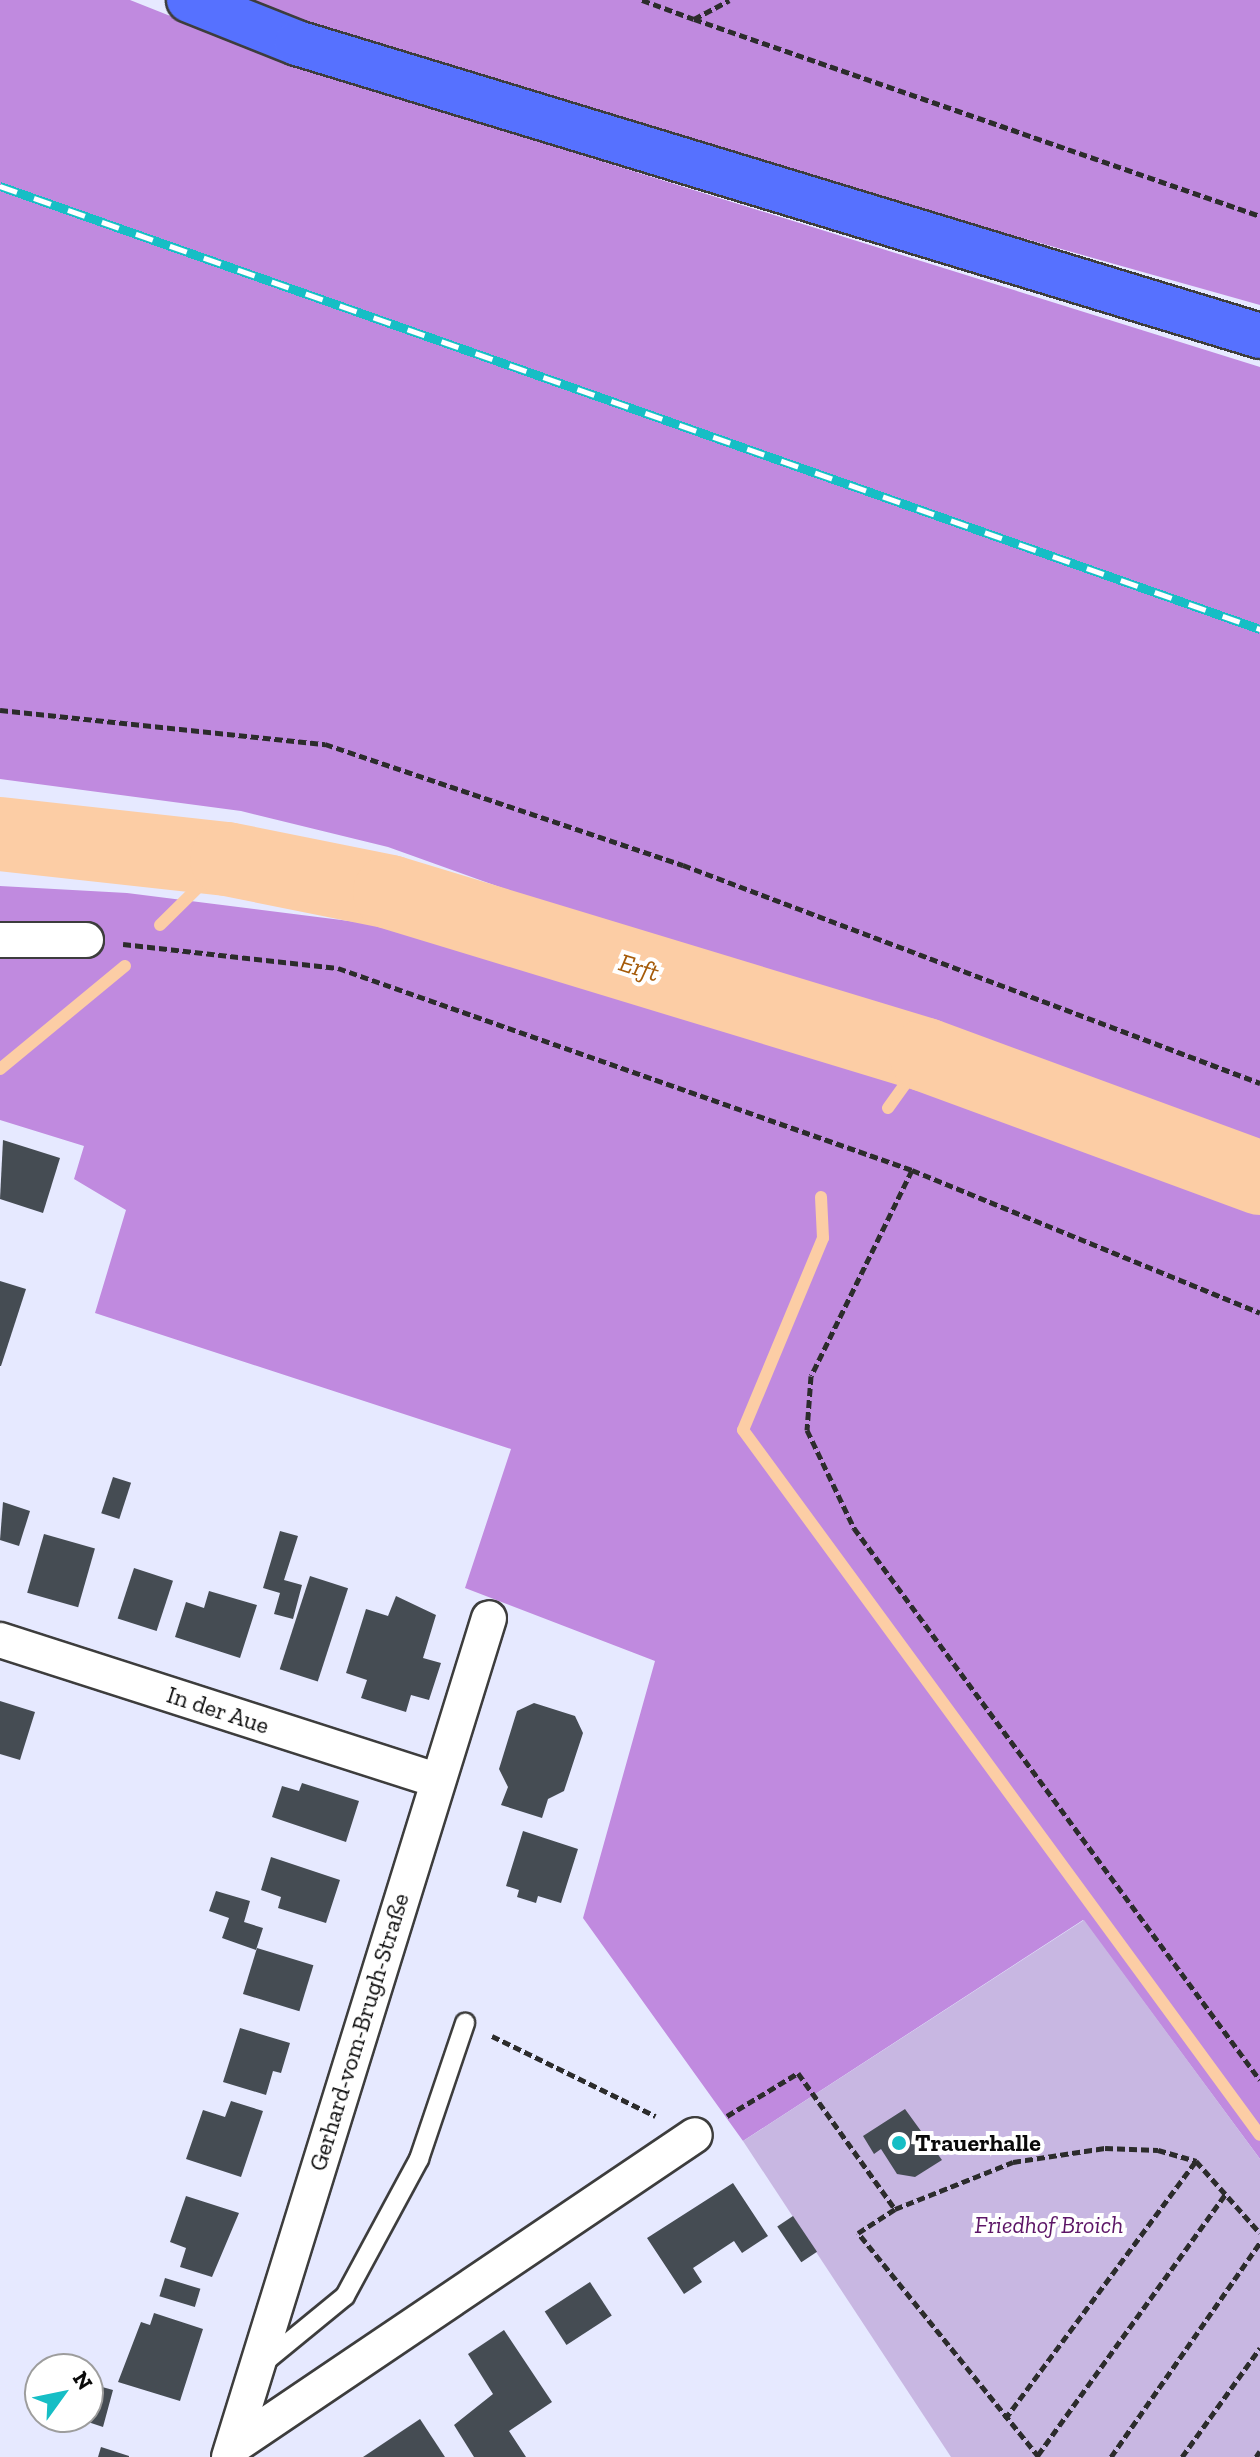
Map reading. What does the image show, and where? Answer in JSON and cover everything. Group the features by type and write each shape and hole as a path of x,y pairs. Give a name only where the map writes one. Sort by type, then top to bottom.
{"main road":[{"path":"189,0 297,43 1260,336"}],"street":[{"path":"0,940 86,940"},
{"name":"Gerhard-vom-Brugh-Straße","path":"231,2452 435,1780 489,1618"},
{"name":"In der Aue","path":"0,1640 435,1780"},
{"name":"Gerhard-vom-Brugh-Straße","path":"231,2452 695,2135"}],"lane":[{"path":"256,2369 345,2296 419,2159 465,2023"}],"path":[{"path":"642,0 1260,216"},
{"path":"694,19 729,0"},
{"path":"0,710 325,744 683,865 1260,1083"},
{"path":"86,940 338,968 912,1170 1260,1313"},
{"path":"912,1170 811,1376 807,1430 854,1528 1260,2080"},
{"path":"465,2023 695,2135 798,2073 895,2209"},
{"path":"1226,2193 1039,2456 1005,2419 858,2233 895,2209 1013,2162 1065,2152 1158,2150 1196,2161 1226,2193 1260,2233"},
{"path":"1005,2419 1196,2161"},
{"path":"1111,2457 1260,2243"},
{"path":"1182,2457 1260,2348"},
{"path":"1256,2457 1260,2451"}],"shaded area":[{"path":"0,0 130,0 294,65 1260,367 1260,1159 388,847 241,811 0,779"},
{"path":"228,0 1260,0 1260,305 720,153"},
{"path":"0,886 127,893 381,925 954,1077 1260,1194 1260,2159 1083,1920 743,2141 583,1918 655,1661 465,1588 511,1449 95,1313 126,1210 74,1179 84,1146 0,1120"}],"green space":[{"name":"Friedhof Broich","path":"1084,1920 1260,2159 1260,2457 951,2457 743,2141"}],"building":[{"path":"3,1140 60,1158 43,1213 0,1199"},
{"path":"0,1281 26,1289 1,1366 0,1366"},
{"path":"113,1477 131,1483 119,1519 101,1513"},
{"path":"3,1502 30,1511 19,1546 0,1540"},
{"path":"280,1531 298,1536 284,1580 302,1585 293,1619 274,1614 280,1593 263,1588"},
{"path":"44,1534 95,1549 78,1607 27,1593"},
{"path":"134,1568 173,1581 157,1631 118,1618"},
{"path":"310,1576 348,1588 318,1682 280,1669"},
{"path":"209,1591 257,1605 240,1658 175,1637 186,1602 204,1608"},
{"path":"396,1596 436,1615 423,1658 441,1663 429,1700 411,1695 406,1712 361,1698 367,1680 346,1673 366,1609 388,1616"},
{"path":"0,1701 35,1712 20,1760 0,1754"},
{"path":"534,1703 575,1716 583,1733 564,1791 548,1799 542,1818 501,1805 508,1787 499,1769 517,1711"},
{"path":"302,1783 359,1801 346,1842 272,1817 282,1786 299,1791"},
{"path":"523,1831 578,1849 561,1903 538,1896 536,1903 517,1897 519,1890 506,1886"},
{"path":"271,1857 340,1880 326,1923 278,1908 281,1897 261,1890"},
{"path":"216,1891 250,1901 244,1922 263,1928 256,1950 222,1938 229,1918 209,1911"},
{"path":"257,1948 313,1965 299,2011 243,1994"},
{"path":"240,2028 290,2043 281,2073 273,2071 266,2095 223,2082"},
{"path":"231,2101 263,2111 241,2177 186,2159 203,2110 225,2117"},
{"name":"Trauerhalle","path":"905,2109 942,2160 915,2177 897,2174 881,2149 874,2154 863,2136"},
{"path":"733,2183 768,2236 742,2253 734,2241 693,2268 702,2282 684,2294 647,2238"},
{"path":"186,2196 239,2213 212,2277 180,2267 186,2248 170,2242"},
{"path":"793,2216 817,2252 801,2262 777,2227"},
{"path":"165,2278 200,2289 195,2307 159,2296"},
{"path":"590,2282 612,2316 566,2345 545,2311"},
{"path":"154,2313 203,2329 180,2401 118,2382 141,2322 150,2325"},
{"path":"504,2330 552,2402 509,2431 526,2457 474,2457 454,2425 493,2394 468,2354"},
{"path":"104,2387 113,2390 104,2423"},
{"path":"420,2419 445,2457 363,2457"},
{"path":"101,2447 129,2456 129,2457 98,2457"}],"waterway":[{"name":"Erft","path":"0,834 227,859 390,892 926,1055 1260,1178"},
{"path":"160,925 227,859"},
{"path":"0,1069 125,966"},
{"path":"888,1108 926,1055"},
{"path":"821,1197 823,1238 743,1430 1260,2135"}],"railway":[{"path":"0,186 1260,629"}],"place":[{"name":"Trauerhalle","path":"899,2143"}]}
